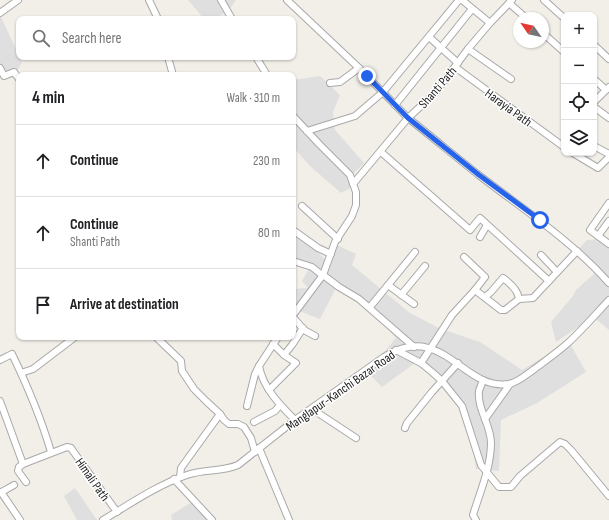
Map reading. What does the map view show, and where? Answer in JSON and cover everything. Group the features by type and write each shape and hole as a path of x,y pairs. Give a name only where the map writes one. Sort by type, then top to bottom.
{"street":[{"path":"0,13 18,0"},
{"path":"149,0 157,16"},
{"path":"221,0 230,16"},
{"name":"Shanti Path","path":"287,0 359,68 408,118 436,92 490,23 510,2"},
{"path":"307,131 355,116 383,92 461,0 490,23"},
{"path":"544,0 561,15"},
{"path":"510,2 520,12"},
{"path":"395,106 472,9"},
{"name":"Harayia Path","path":"429,37 456,65 561,145"},
{"path":"549,38 561,49"},
{"path":"596,48 609,59"},
{"path":"468,50 511,79"},
{"path":"169,60 172,72"},
{"path":"258,60 265,72"},
{"path":"330,83 340,82 359,68"},
{"path":"0,69 4,76 14,72 16,75"},
{"path":"597,81 608,88 597,99"},
{"path":"597,109 609,118"},
{"path":"354,184 408,118 479,175 540,220 577,251 609,283"},
{"path":"296,119 350,175 356,192 356,205 352,216 335,242 322,275 296,312"},
{"path":"597,148 609,154"},
{"path":"381,152 470,230 480,218 549,281"},
{"path":"578,156 598,168 609,157"},
{"path":"609,203 590,230 609,244"},
{"path":"302,206 338,239"},
{"path":"598,236 609,221"},
{"path":"480,237 487,225"},
{"path":"296,232 318,248 331,254"},
{"path":"475,290 501,310 505,310 520,299 533,298 577,251"},
{"path":"370,307 414,252"},
{"path":"541,255 557,272"},
{"path":"421,363 452,315 485,277 464,258"},
{"path":"296,263 312,268 339,287 359,298 414,347"},
{"path":"401,295 425,266"},
{"path":"485,297 503,278 510,283 519,295 520,299"},
{"path":"388,285 414,304"},
{"path":"485,419 510,384 521,378 560,350 609,300"},
{"path":"296,320 303,328 315,336"},
{"path":"296,339 303,328"},
{"path":"21,374 33,370 71,340"},
{"path":"159,340 181,361 182,371 194,389 206,402 229,424 238,424 244,427 257,450 289,520"},
{"path":"247,406 255,374 276,340"},
{"path":"284,355 295,340"},
{"path":"269,390 296,363 284,355 274,344"},
{"name":"Manglapur-Kanchi Bazar Road","path":"103,520 177,478 197,472 230,468 238,465 295,420 396,350 414,347 431,348 458,363 483,380 495,383 510,384"},
{"path":"396,350 421,363 442,381 462,406 481,465 499,487 511,488 520,476 560,442 565,444 571,450 609,496"},
{"path":"0,360 12,354 46,434 52,452"},
{"path":"405,428 407,423 432,392 458,363"},
{"path":"260,366 261,376 269,390 280,405 295,420"},
{"path":"476,520 473,515 486,472 491,442 490,432 485,419 479,392 483,380"},
{"path":"0,401 23,464 19,467 18,471 26,482"},
{"path":"254,422 275,410 280,405"},
{"path":"312,409 356,438"},
{"path":"212,520 177,478 181,468 220,414"},
{"name":"Himali Path","path":"23,464 66,447 71,448 117,512"},
{"path":"14,485 1,492 20,520"}],"shaded area":[{"path":"188,0 236,0 229,10 220,16 201,16"},
{"path":"0,15 16,49 16,60 21,60 22,62 13,78 0,77"},
{"path":"320,76 340,95 333,112 335,130 364,163 352,175 355,186 341,193 310,166 296,150 296,80"},
{"path":"296,234 326,260 337,245 356,254 352,265 410,313 441,329 480,342 522,370 569,342 586,372 537,403 501,420 499,471 476,469 469,417 433,375 415,363 382,387 367,372 396,338 368,307 336,288 320,319 299,311 296,313 296,289 308,288 302,281 309,269 296,265"},
{"path":"603,239 609,242 609,330 597,320 584,323 556,342 551,322 573,296 576,290 596,272 575,253 587,240"},
{"path":"75,488 97,520 77,520 64,496"},
{"path":"192,502 209,520 172,520 171,515"}],"route":[{"path":"367,76 408,118 479,175 540,220"}]}
